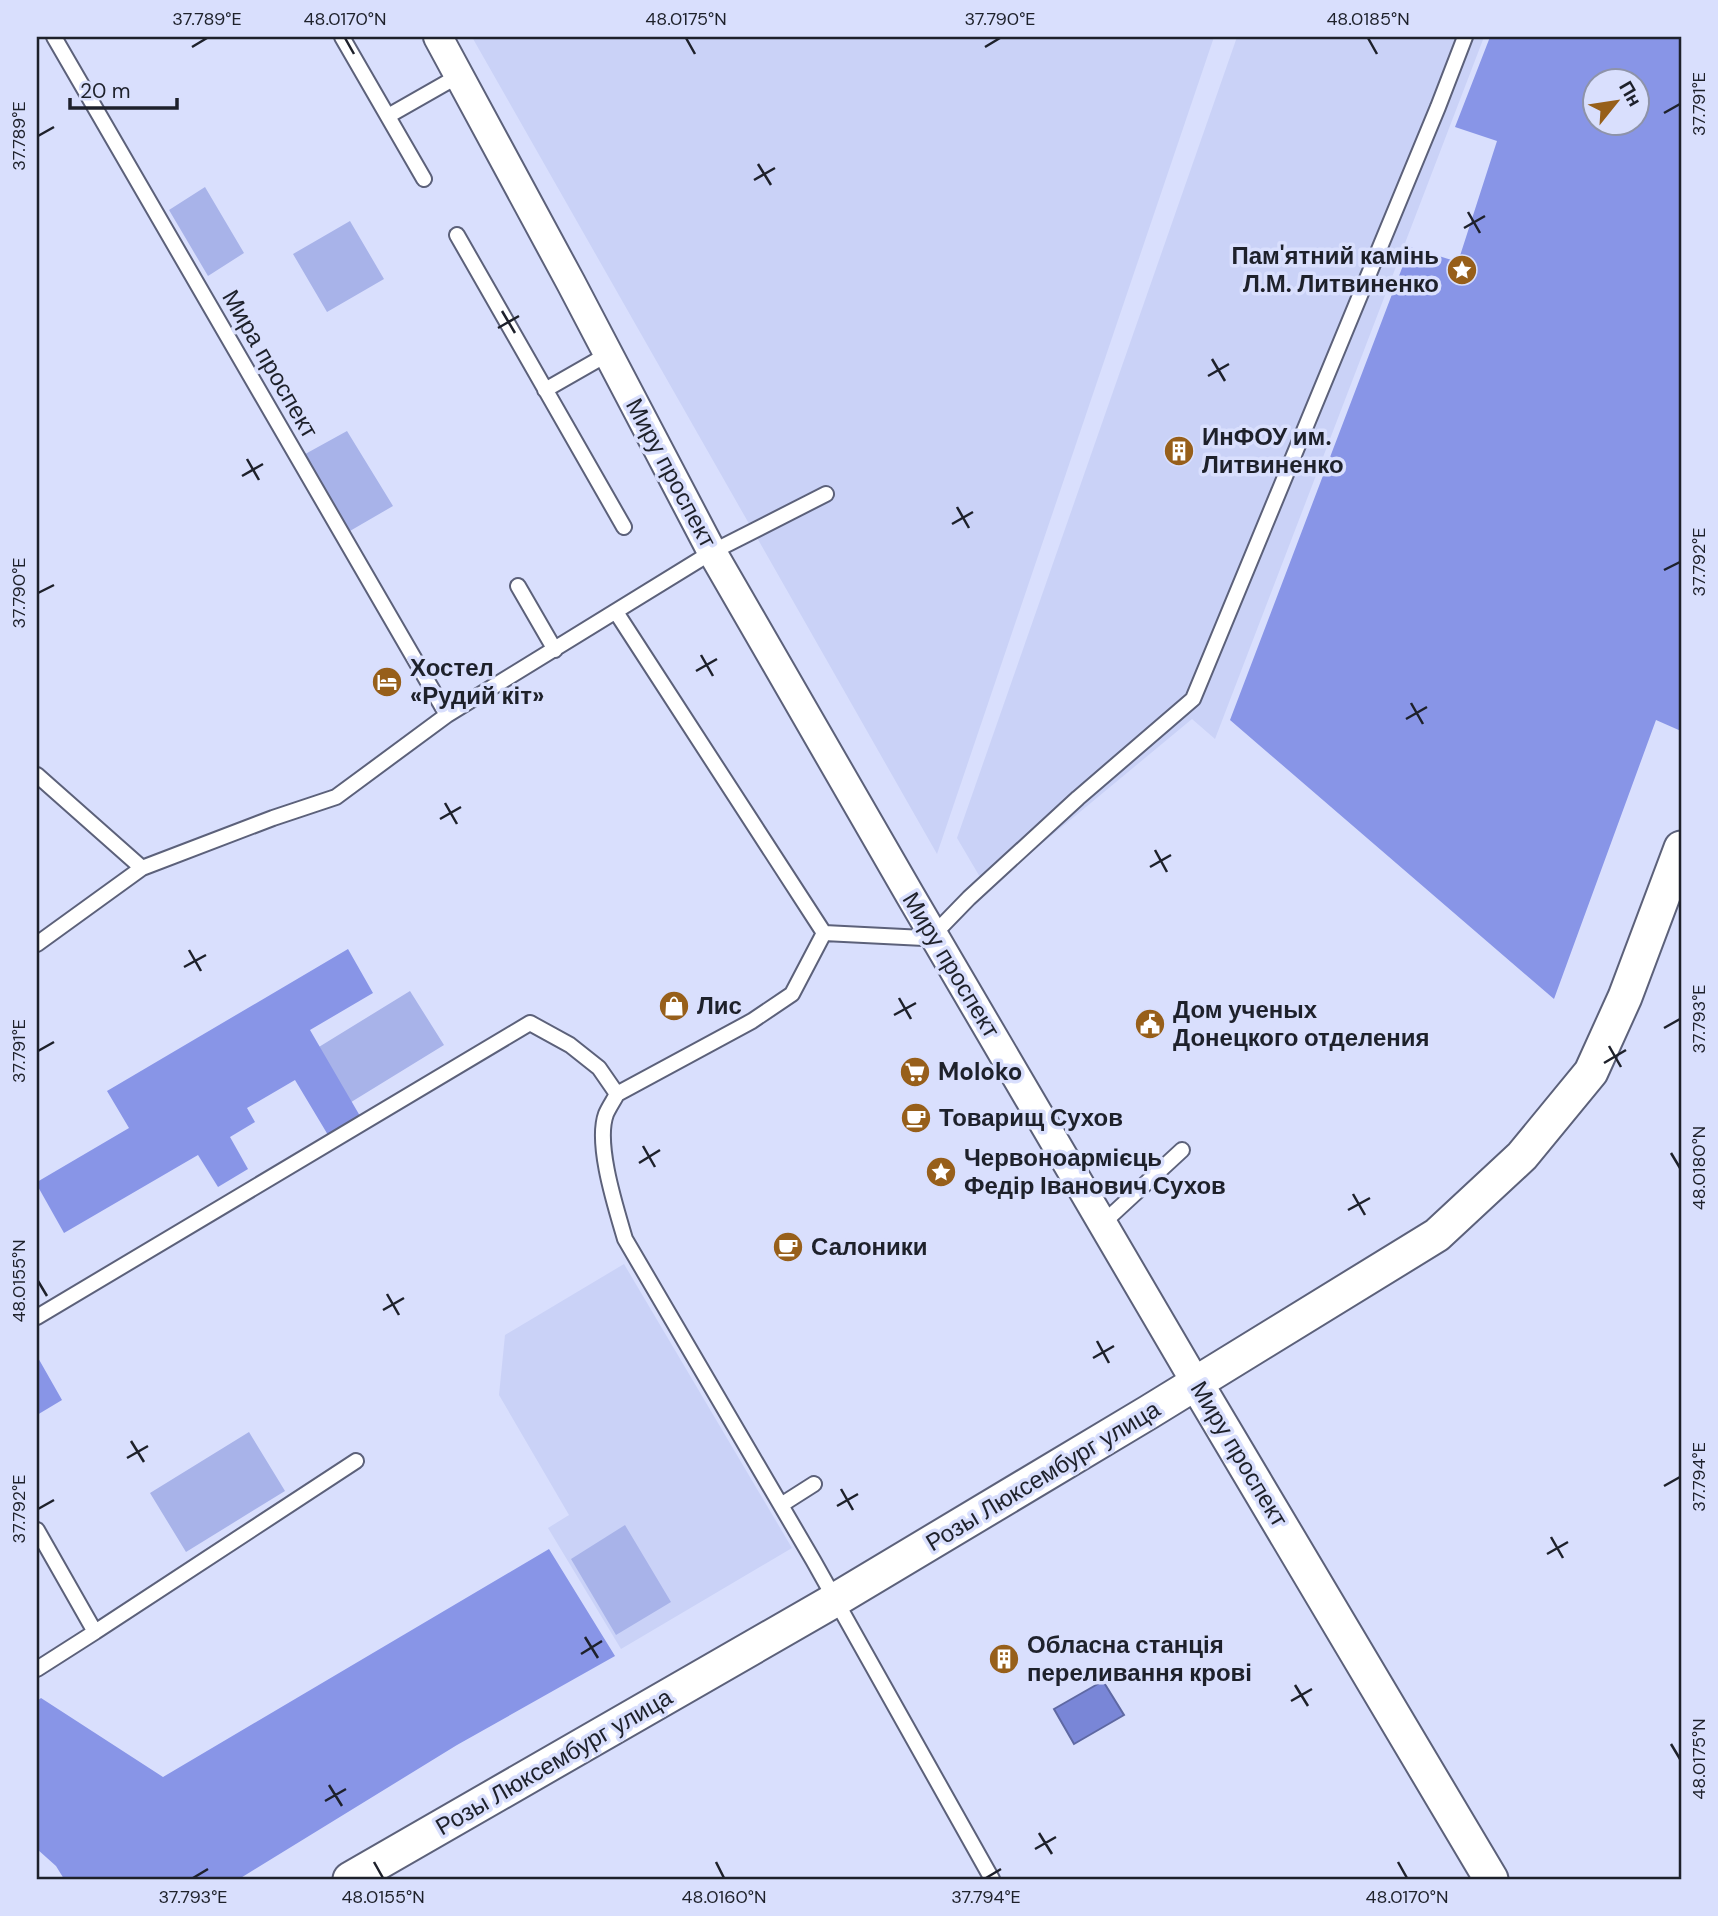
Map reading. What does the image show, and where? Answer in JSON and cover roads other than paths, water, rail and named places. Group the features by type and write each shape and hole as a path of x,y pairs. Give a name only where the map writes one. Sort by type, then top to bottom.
{"street":[{"name":"Миру проспект","path":"438,37 712,552 1196,1383 1491,1879"},
{"name":"Розы Люксембург улица","path":"350,1879 835,1600 1437,1235 1522,1156 1591,1072 1625,997 1681,848"}],"lane":[{"name":"Мира проспект","path":"54,37 447,715"},
{"path":"342,37 424,179"},
{"path":"824,933 924,938 934,934 969,898 1193,699 1465,37"},
{"path":"388,116 460,75"},
{"path":"457,235 624,527"},
{"path":"545,390 608,354"},
{"path":"37,944 142,868 336,797 447,715 712,552 826,494"},
{"path":"518,586 555,650"},
{"path":"616,612 824,933"},
{"path":"37,775 142,868"},
{"path":"824,933 792,994 752,1021 617,1094 606,1114 603,1136 608,1183 625,1239 781,1505 992,1879"},
{"path":"37,1317 530,1023 570,1045 590,1060 617,1094"},
{"path":"1103,1223 1182,1150"},
{"path":"37,1669 356,1461"},
{"path":"781,1505 814,1484"},
{"path":"37,1531 95,1632"}],"place":[{"name":"Пам'ятний камінь Л.М. Литвиненко","path":"1462,270"},
{"name":"ИнФОУ им. Литвиненко","path":"1179,451"},
{"name":"Хостел «Рудий кіт»","path":"387,682"},
{"name":"Лис","path":"674,1006"},
{"name":"Дом ученых Донецкого отделения","path":"1150,1024"},
{"name":"Moloko","path":"915,1072"},
{"name":"Товарищ Сухов","path":"916,1118"},
{"name":"Червоноармієць Федір Іванович Сухов","path":"941,1172"},
{"name":"Салоники","path":"788,1247"},
{"name":"Обласна станція переливання крові","path":"1004,1659"}]}
